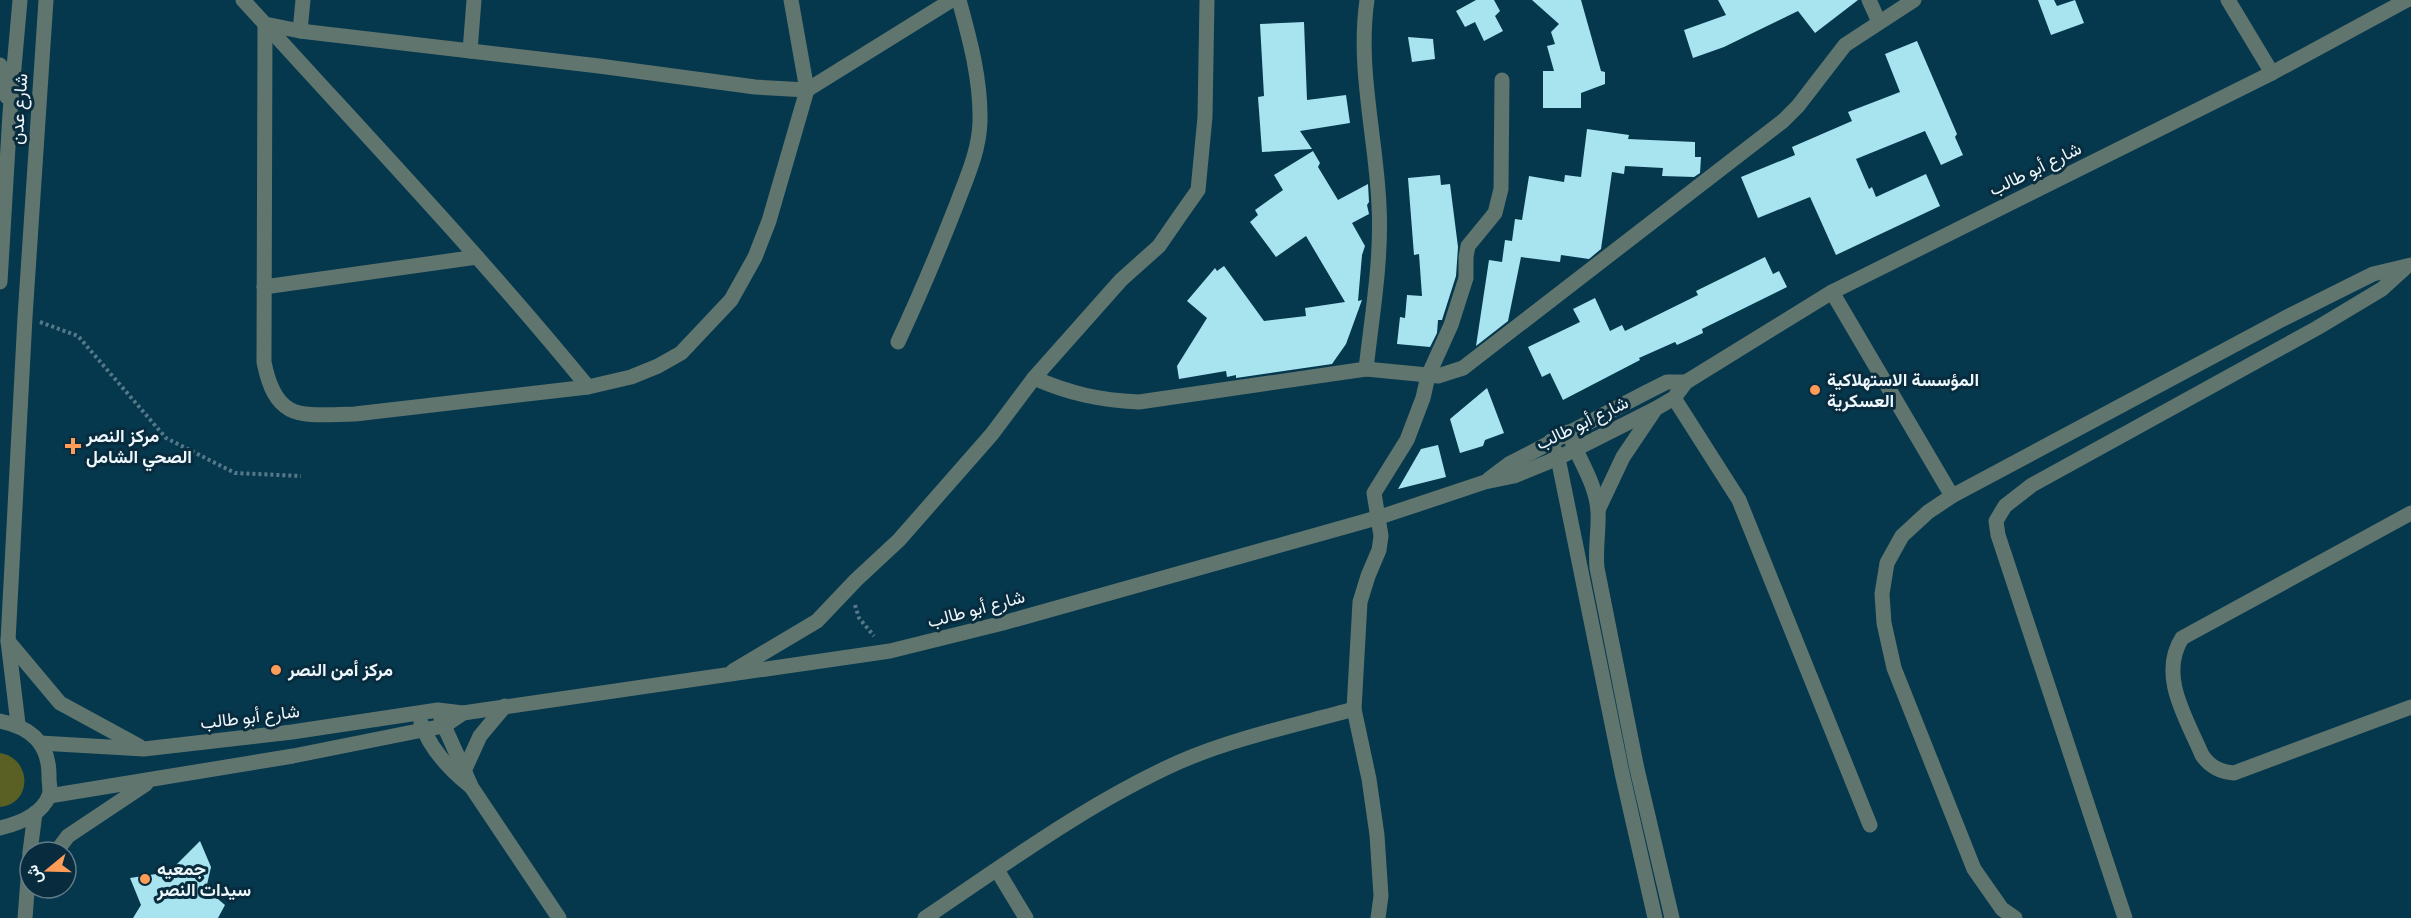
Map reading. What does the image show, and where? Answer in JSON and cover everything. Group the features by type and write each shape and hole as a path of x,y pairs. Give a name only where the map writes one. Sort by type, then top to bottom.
{"street":[{"name":"شارع عدن","path":"0,282 4,145 10,113 20,0"},
{"name":"شارع عدن","path":"18,724 8,641 25,317 46,0"},
{"path":"243,0 477,257 588,387"},
{"path":"300,31 303,0"},
{"path":"470,51 474,0"},
{"path":"265,24 264,362 268,382 273,395 282,406 297,412 316,415 355,414 588,387 631,377 681,353 730,300 755,257 769,220 807,90 791,0"},
{"path":"265,24 300,31 755,87 807,90 952,0"},
{"path":"898,342 929,276 975,153 980,124 979,89 971,43 959,0"},
{"path":"728,674 817,621 899,540 992,434 1034,378 1122,280 1159,246 1198,190 1205,117 1207,0"},
{"path":"1366,369 1377,266 1379,208 1376,155 1368,101 1364,20 1367,0"},
{"path":"1869,0 1879,22"},
{"path":"1034,378 1081,396 1106,401 1139,402 1366,369 1438,376 1463,368 1783,121 1798,106 1845,45 1914,0"},
{"path":"2228,0 2272,73"},
{"name":"شارع أبو طالب","path":"40,743 144,748 292,732 438,710 463,713 890,651 1003,623 1380,517 1485,482 1514,476 1558,458 1655,409 1674,398 1686,382 1832,292 2272,73 2408,0"},
{"path":"0,65 10,113"},
{"path":"1378,918 1381,896 1377,835 1369,778 1354,709 1360,602 1379,550 1381,536 1380,517 1375,509 1374,493 1407,440 1423,398 1428,376 1451,325 1466,278 1468,246 1495,213 1501,189 1502,80"},
{"path":"264,287 477,257"},
{"path":"2015,918 2002,909 1974,869 1894,668 1884,623 1882,594 1887,562 1902,536 1928,512 1952,496 2294,313 2373,274 2408,266"},
{"path":"2125,918 1998,535 1996,521 2005,506 2032,485 2317,328 2382,289 2408,266"},
{"path":"1832,292 1952,496"},
{"name":"شارع أبو طالب","path":"1485,482 1509,464 1667,382 1686,382"},
{"path":"1674,398 1739,500 1870,825"},
{"path":"1598,510 1623,457 1655,409"},
{"path":"1568,432 1588,477 1598,510 1597,568 1637,769 1672,918"},
{"path":"1551,441 1558,458 1622,773 1655,918"},
{"path":"2411,513 2182,638 2176,648 2171,672 2174,686 2202,755 2207,762 2226,773 2234,773 2411,707"},
{"path":"8,641 60,703 144,748"},
{"path":"465,769 480,736 505,706"},
{"path":"925,918 1107,799 1180,762 1206,751 1354,709"},
{"path":"438,710 472,788"},
{"path":"417,713 423,730 442,760 472,788 559,918"},
{"name":"شارع أبو طالب","path":"49,796 293,756 444,726 463,713"},
{"path":"0,721 18,724 30,732 40,743 50,765 49,796 35,813 20,824 0,828"},
{"path":"65,840 150,781"},
{"path":"32,840 35,813"},
{"path":"997,870 1026,918"},
{"path":"25,918 27,900"}],"path":[{"path":"25,317 78,336 166,438 235,473 301,476"},
{"path":"856,580 855,606 859,618 870,633 890,651"}],"green space":[{"path":"0,753 11,757 18,763 23,771 24,781 23,790 18,798 11,804 0,807"}],"building":[{"path":"1476,0 1494,0 1500,11 1495,16 1503,31 1484,41 1475,22 1465,27 1456,11"},
{"path":"1532,0 1581,0 1601,71 1605,72 1605,84 1581,93 1581,108 1543,108 1543,71 1554,71 1547,46 1555,44 1551,32 1559,24"},
{"path":"1718,0 1858,0 1815,33 1798,11 1724,47 1693,58 1684,30 1726,15"},
{"path":"2038,0 2054,0 2057,6 2075,0 2084,23 2051,35"},
{"path":"1304,22 1307,100 1346,95 1350,123 1300,131 1312,149 1262,152 1258,97 1264,96 1260,24"},
{"path":"1408,37 1433,39 1435,59 1412,62"},
{"path":"1917,41 1957,134 1955,137 1963,155 1941,165 1925,131 1856,159 1869,189 1872,187 1876,197 1926,174 1940,206 1836,255 1810,197 1758,218 1741,177 1795,155 1792,147 1852,121 1848,112 1900,92 1885,54"},
{"path":"1587,129 1629,135 1628,139 1695,142 1695,157 1701,157 1700,173 1694,177 1662,176 1663,168 1625,166 1624,174 1612,172 1601,249 1589,259 1561,255 1560,262 1521,257 1508,321 1476,346 1489,260 1502,262 1505,240 1512,241 1515,219 1522,220 1529,176 1564,182 1565,175 1581,177"},
{"path":"1313,151 1320,163 1318,167 1338,200 1368,184 1369,214 1352,223 1365,246 1362,255 1358,301 1362,300 1346,344 1332,364 1236,378 1236,375 1227,377 1226,371 1179,379 1177,366 1207,318 1187,301 1215,268 1217,271 1224,266 1264,321 1306,316 1305,308 1345,302 1306,236 1276,257 1250,222 1258,215 1255,210 1283,190 1274,175"},
{"path":"1440,175 1441,185 1450,184 1458,247 1456,276 1442,320 1438,320 1437,333 1430,347 1397,344 1400,317 1405,318 1407,295 1422,296 1419,254 1414,255 1408,178"},
{"path":"1765,257 1773,274 1779,271 1787,287 1702,329 1703,333 1677,345 1675,342 1639,358 1640,360 1563,400 1550,373 1542,377 1528,347 1580,322 1573,309 1595,298 1610,331 1622,325 1625,331 1698,295 1696,291"},
{"path":"1487,388 1504,433 1485,440 1483,446 1460,453 1450,419"},
{"path":"1438,445 1446,477 1398,489 1421,449"},
{"name":"جمعيه سيدات النصر","path":"200,841 211,867 206,889 225,905 218,918 133,918 141,905 130,878 169,872"}],"place":[{"name":"المؤسسة الاستهلاكية العسكرية","path":"1815,390"},
{"name":"مركز النصر الصحي الشامل","path":"73,446"},
{"name":"مركز أمن النصر","path":"276,670"},
{"name":"جمعيه سيدات النصر","path":"145,879"}]}
